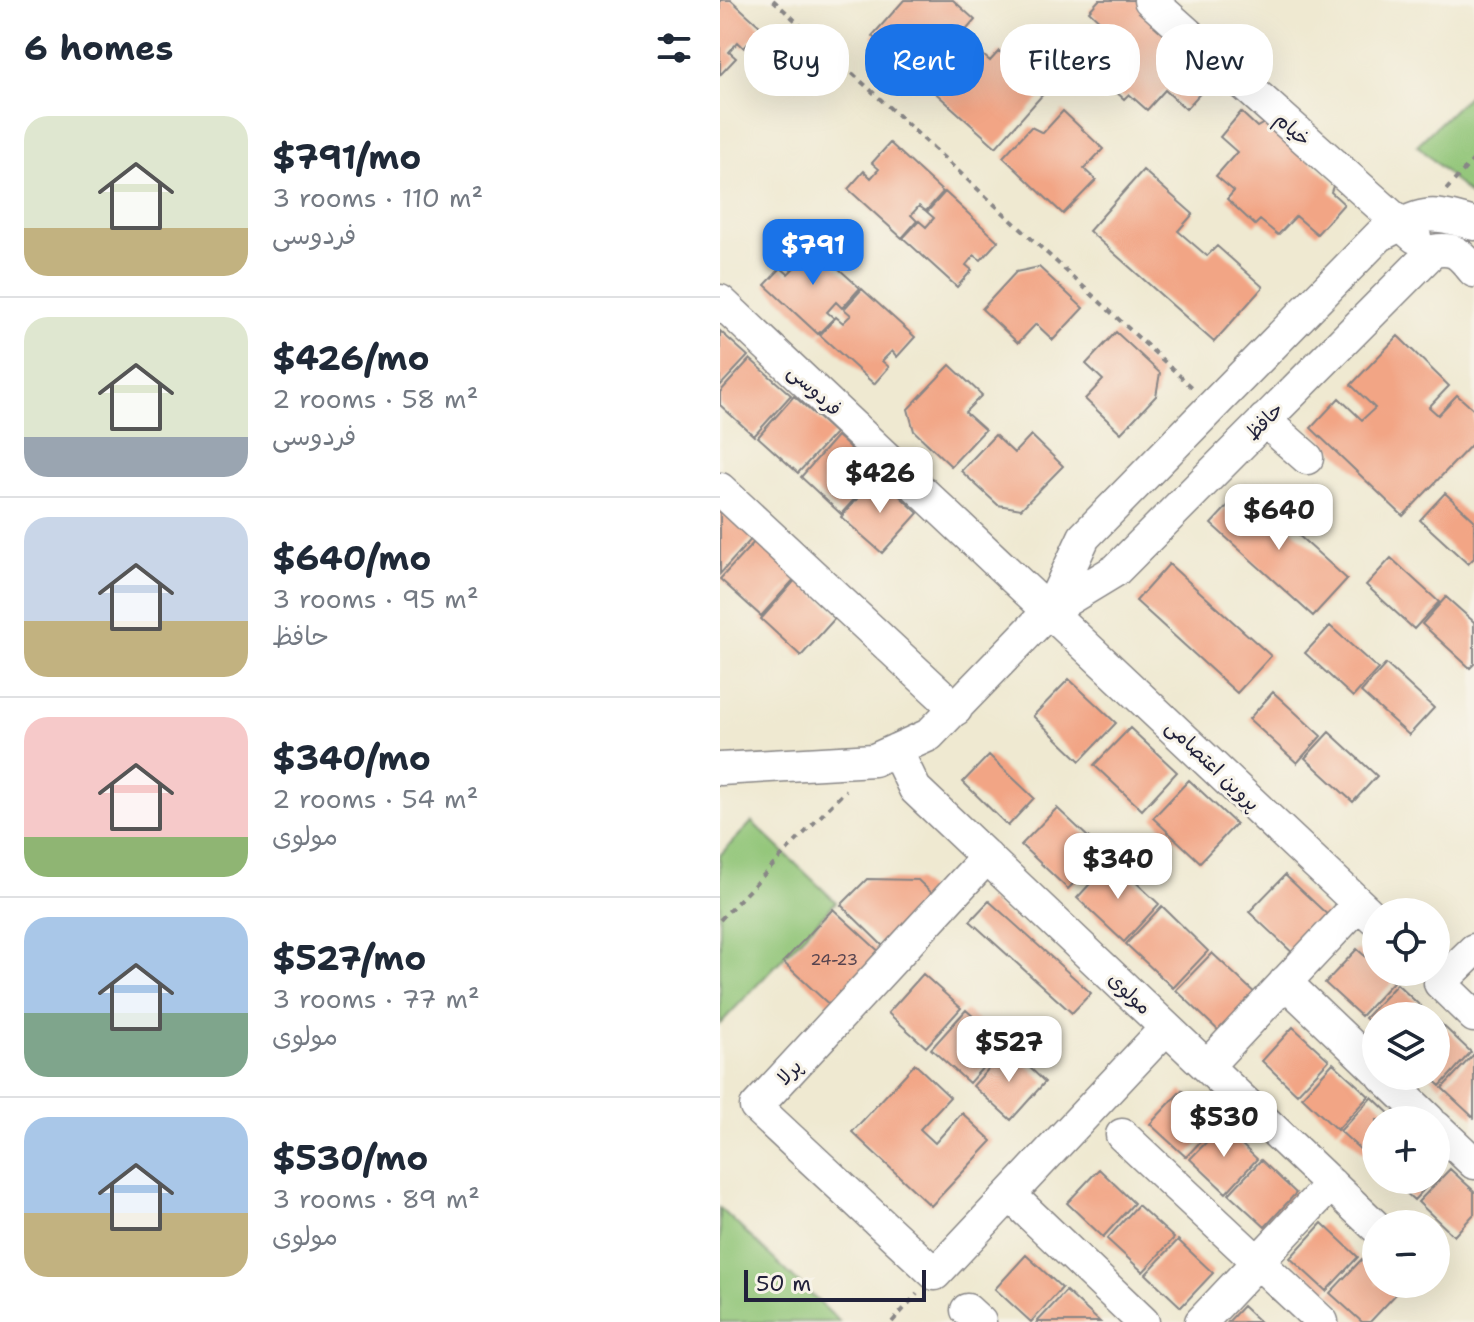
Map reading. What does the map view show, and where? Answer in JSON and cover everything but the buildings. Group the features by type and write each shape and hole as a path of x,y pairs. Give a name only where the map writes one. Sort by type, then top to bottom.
{"street":[{"name":"خیام","path":"1150,0 1380,238 1433,251 1447,249 1461,255 1474,271"},
{"path":"1394,290 1396,265 1387,255 1380,238 1422,215 1443,215 1474,224"},
{"name":"حافظ","path":"1050,610 1084,537 1380,238"},
{"name":"حافظ","path":"720,769 885,755 929,735 1050,610 1116,570 1433,251"},
{"name":"فردوسی","path":"720,301 1050,610"},
{"path":"1264,420 1307,458"},
{"path":"720,489 956,709"},
{"path":"1084,537 1085,557 1097,567 1116,570"},
{"name":"پروین اعتصامی","path":"1050,610 1362,907"},
{"name":"مولوی","path":"885,755 915,789 1362,1214"},
{"name":"پرلا","path":"935,1274 756,1107 987,857"},
{"path":"1207,1066 1285,982 1362,916"},
{"path":"1474,950 1440,983 1474,1016"},
{"path":"1285,982 1362,1056"},
{"path":"935,1274 1166,1028"},
{"path":"1398,1090 1414,1106"},
{"path":"1122,1135 1322,1322"},
{"path":"1450,1140 1474,1163"},
{"path":"1201,1322 1331,1184"},
{"path":"1010,1195 1129,1317"}],"path":[{"path":"773,0 1212,406"},
{"path":"720,920 885,755"},
{"path":"892,1322 935,1274"}],"green space":[{"path":"1474,90 1474,199 1417,145"},
{"path":"752,822 836,902 720,1024 720,855"},
{"path":"720,1208 840,1322 720,1322"}]}
